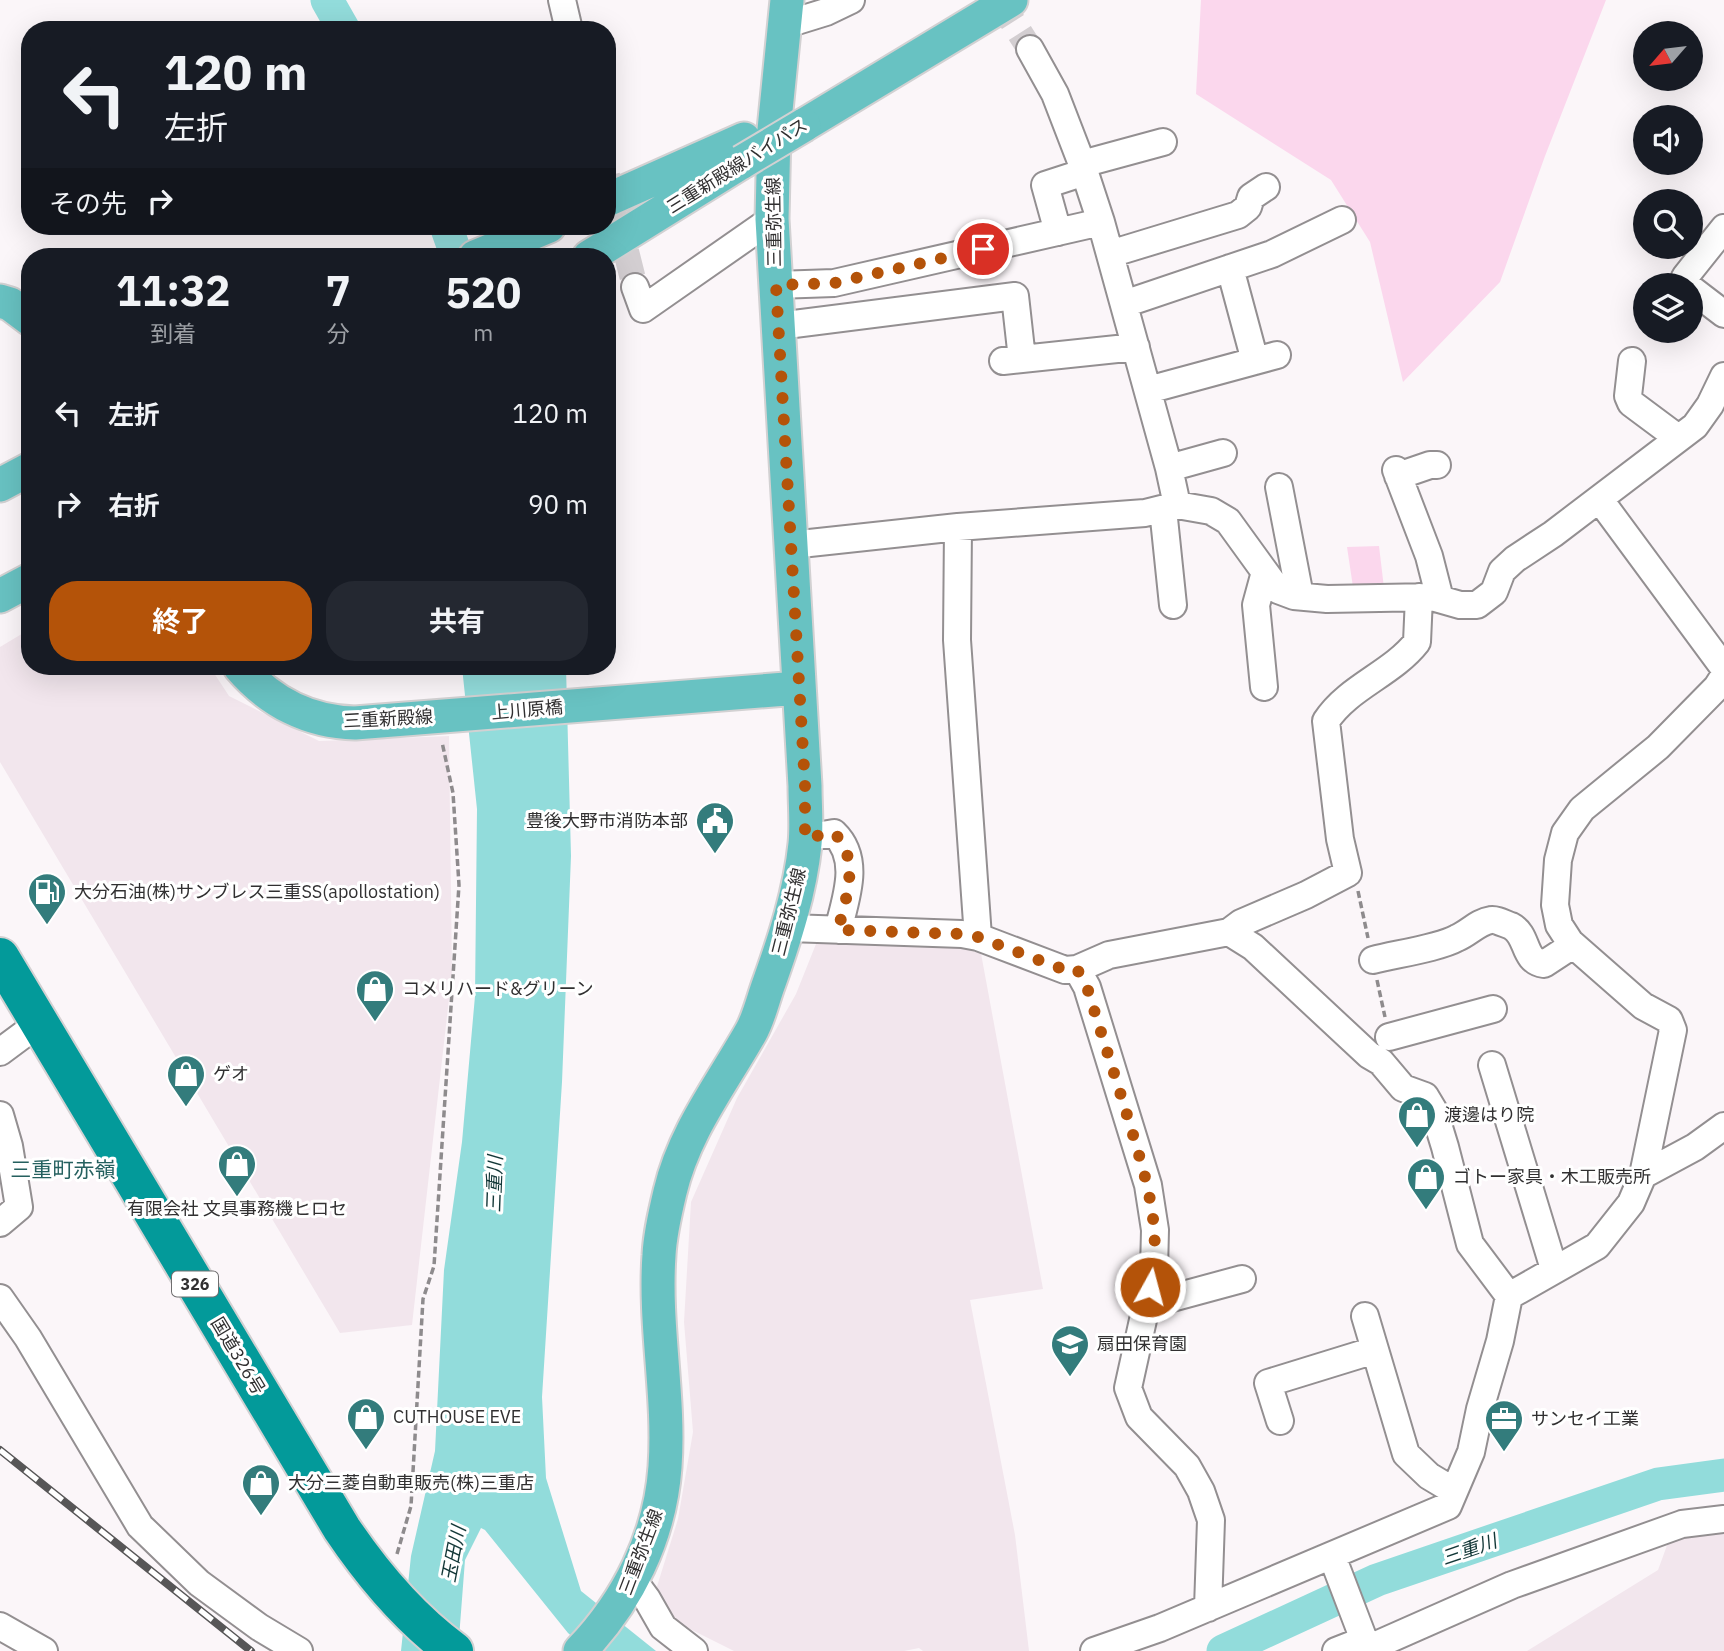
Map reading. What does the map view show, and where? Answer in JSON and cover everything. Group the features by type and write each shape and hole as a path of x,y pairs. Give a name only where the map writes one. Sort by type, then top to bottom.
{"highway":[{"name":"国道326号","path":"0,957 342,1529 362,1558 400,1603 454,1651"}],"main road":[{"name":"三重新殿線バイパス","path":"602,248 743,151 885,74 1011,0"},
{"name":"三重弥生線","path":"580,1651 610,1618 631,1584 657,1516 665,1469 666,1441 658,1302 659,1255 670,1189 687,1140 709,1097 752,1030 789,928 805,838 805,786 772,219 774,130 785,13"},
{"name":"三重新殿線バイパス","path":"616,197 743,151"},
{"path":"497,248 528,235"},
{"path":"0,301 21,312"},
{"path":"0,485 21,474"},
{"path":"0,596 21,585"},
{"name":"三重新殿線","path":"249,675 279,701 318,719 355,723 470,715"},
{"name":"上川原橋","path":"470,715 799,688"}],"street":[{"path":"562,0 567,21"},
{"path":"785,13 826,12 851,0"},
{"path":"1030,49 1055,94 1084,168 1169,468 1173,605"},
{"path":"1058,232 1045,185 1084,168 1163,142"},
{"path":"1110,254 1238,215 1248,207 1251,197 1266,187"},
{"path":"635,287 643,309 772,219"},
{"path":"1124,304 1272,254 1342,220"},
{"path":"776,285 834,283 1101,222"},
{"path":"1688,273 1724,228"},
{"path":"1147,390 1266,358 1230,268"},
{"path":"778,323 794,324 1015,296 1013,360 1136,347"},
{"path":"1703,297 1724,314"},
{"path":"1632,362 1628,396 1631,403 1678,438"},
{"path":"791,545 958,527 1145,513 1170,507 1211,511 1227,521 1278,590 1327,599 1430,598 1460,605 1477,605 1494,592 1502,571 1514,559 1600,500 1695,426 1717,405 1724,376"},
{"path":"1169,468 1223,453"},
{"path":"789,928 962,934 978,937 1065,970 1077,969 1109,956 1229,932 1241,923 1306,895 1348,873 1340,839 1326,721 1336,705 1374,680 1417,642 1430,598 1429,556 1397,473 1437,465"},
{"path":"1279,487 1300,596"},
{"path":"1600,500 1724,667"},
{"path":"958,527 957,640 978,937"},
{"path":"1264,687 1256,605 1265,572"},
{"path":"1094,1651 1333,1560 1448,1506 1471,1452 1509,1296 1597,1246 1631,1203 1643,1175 1673,1030 1669,1020 1643,1006 1573,945 1559,925 1555,905 1558,860 1565,833 1582,809 1658,747 1717,687 1724,676"},
{"path":"805,838 834,833 842,841 851,877 838,930"},
{"path":"1373,960 1456,939 1479,924 1493,919 1521,934 1529,957 1536,963 1544,964 1573,945"},
{"path":"1229,932 1253,947 1369,1055 1381,1062 1403,1088 1425,1096 1434,1111 1446,1147 1470,1244 1509,1296"},
{"path":"1077,969 1087,987 1148,1185 1155,1230 1154,1270 1128,1388 1139,1417 1186,1466 1201,1491 1211,1520 1208,1608"},
{"path":"1390,1037 1493,1009"},
{"path":"0,1052 40,1023"},
{"path":"1492,1065 1554,1269"},
{"path":"0,1115 9,1146 19,1207 0,1223"},
{"path":"1643,1175 1695,1147 1724,1126"},
{"path":"1146,1305 1242,1279"},
{"path":"0,1298 28,1338 140,1526 199,1583 259,1627 299,1651"},
{"path":"1365,1316 1406,1454 1429,1476 1454,1491"},
{"path":"1280,1421 1268,1383 1375,1350"},
{"path":"1336,1651 1365,1647 1512,1585 1682,1524 1724,1519"},
{"path":"1333,1560 1365,1647"},
{"path":"631,1584 647,1599 663,1627 694,1651"},
{"path":"0,1626 44,1651"}],"path":[{"path":"394,1563 411,1506 423,1299 435,1266 459,885 453,793 440,732"}],"shaded area":[{"path":"1201,0 1606,0 1545,156 1500,282 1403,382 1370,242 1331,180 1196,94"},
{"path":"1379,546 1384,588 1353,587 1347,547"},
{"path":"21,634 21,675 215,675 229,696 319,741 449,736 452,972 412,1325 340,1333 0,762 0,647"},
{"path":"818,939 980,948 1043,1289 970,1300 1015,1535 1029,1651 923,1651 919,1648 904,1651 734,1651 674,1621 654,1596 678,1519 693,1432 684,1322 691,1202 737,1098 796,994"},
{"path":"1724,1527 1724,1651 1527,1651 1658,1570 1669,1540"}],"water":[{"name":"玉田川","path":"463,675 566,675 571,856 562,1082 542,1397 546,1478 581,1591 656,1651 588,1651 568,1633 481,1528 465,1560 458,1651 401,1651 411,1556 435,1451 444,1270 462,1142 475,996 477,809"}],"waterway":[{"name":"三重川","path":"327,0 339,21"},
{"name":"三重川","path":"449,235 454,248"},
{"name":"三重川","path":"1223,1651 1377,1580 1658,1484 1724,1475"}],"tunnel":[{"path":"999,0 1030,49"},
{"path":"616,212 635,287"}],"railway":[{"path":"0,1450 251,1651"}],"place":[{"name":"豊後大野市消防本部","path":"715,855"},
{"name":"大分石油(株)サンブレス三重SS(apollostation)","path":"47,926"},
{"name":"コメリハード&グリーン","path":"375,1023"},
{"name":"ゲオ","path":"186,1108"},
{"name":"渡邊はり院","path":"1417,1149"},
{"name":"有限会社 文具事務機ヒロセ","path":"237,1198"},
{"name":"ゴトー家具・木工販売所","path":"1426,1211"},
{"name":"扇田保育園","path":"1070,1378"},
{"name":"CUTHOUSE EVE","path":"366,1451"},
{"name":"サンセイ工業","path":"1504,1453"},
{"name":"大分三菱自動車販売(株)三重店","path":"261,1517"}],"district":[{"name":"三重町赤嶺","path":"63,1170"}],"route":[{"path":"983,249 834,283 776,285 805,786 805,838 834,833 842,841 848,857 851,877 838,930 962,934 978,937 1065,970 1077,969 1087,987 1148,1185 1155,1230 1154,1270 1150,1287"}]}
